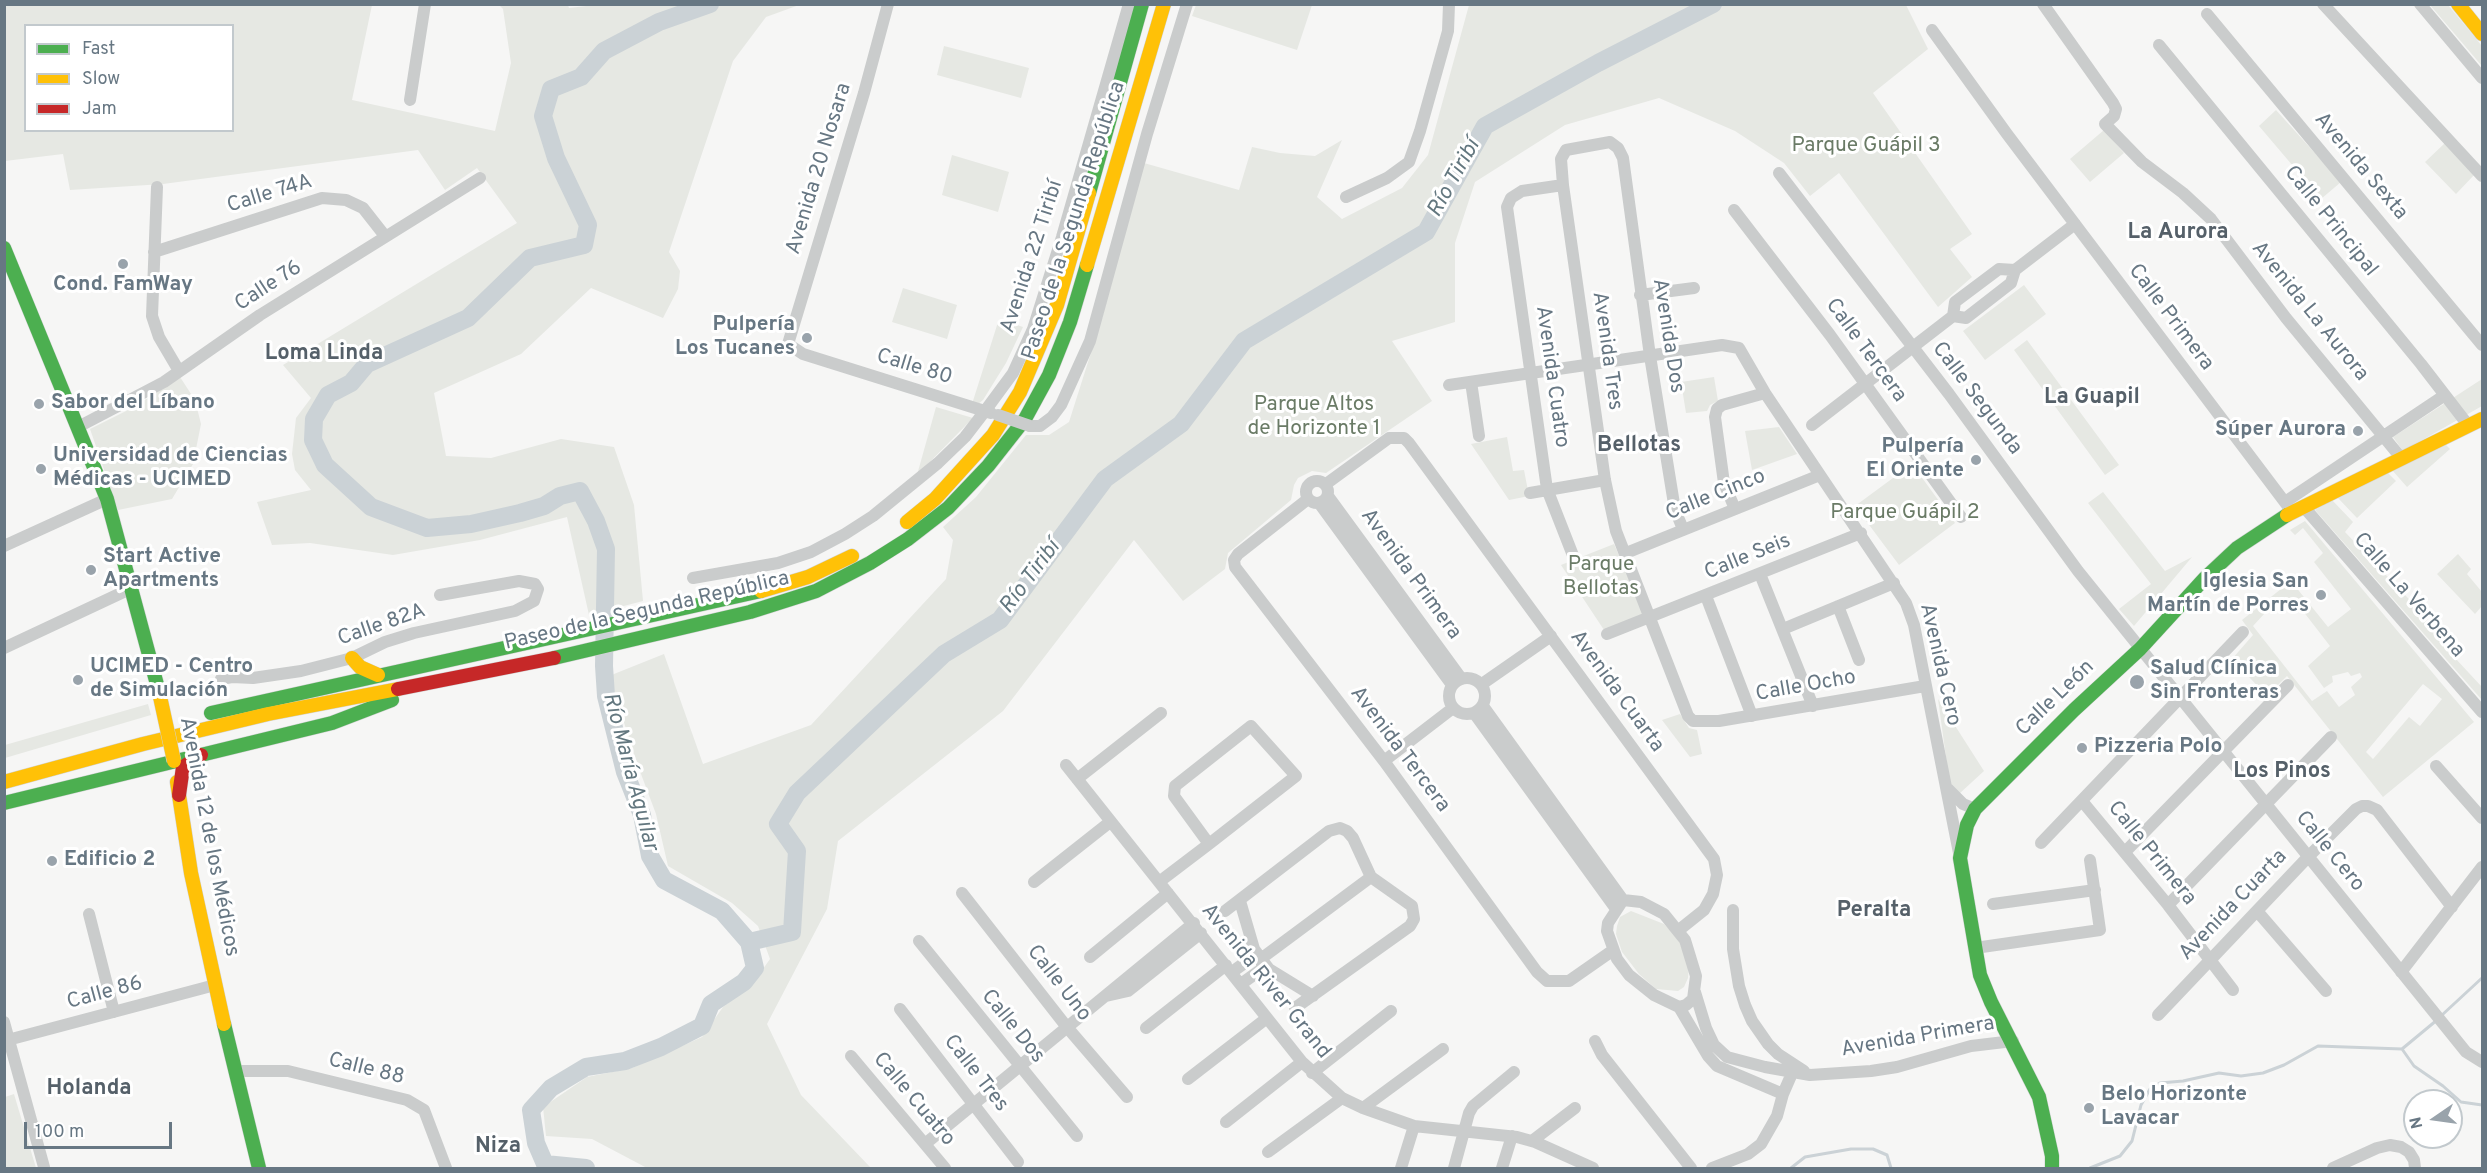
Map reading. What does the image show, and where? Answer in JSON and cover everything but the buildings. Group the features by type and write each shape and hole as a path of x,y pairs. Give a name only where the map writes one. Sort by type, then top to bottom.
{"main road":[{"name":"Paseo de la Segunda República","path":"894,531 935,499 993,435 1020,392 1034,363 1057,305 1142,4"},
{"name":"Paseo de la Segunda República","path":"4,782 54,767 268,714 543,660 784,603 816,591 870,563 908,539 948,508 1008,443 1025,419 1049,375 1070,322 1164,4"},
{"path":"2458,4 2482,34"},
{"name":"Avenida 12 de los Médicos","path":"4,248 106,499 132,588 159,692 174,761 191,873 259,1168"},
{"name":"Calle León","path":"2052,1162 2039,1097 2013,1041 1991,1002 1980,975 1960,858 1967,825 1974,809 2074,710 2140,649 2205,578 2237,548 2294,507 2402,459 2482,418"},
{"name":"Paseo de la Segunda República","path":"4,768 187,719 748,595 808,577 841,563 865,549"},
{"path":"351,658 360,667 378,675"},
{"path":"4,804 332,723 437,681"},
{"path":"179,795 183,767 202,754"},
{"path":"4,794 54,767"}],"street":[{"path":"410,100 425,4"},
{"name":"Avenida 20 Nosara","path":"788,344 864,93 888,4"},
{"name":"Avenida 22 Tiribí","path":"693,578 778,563 811,552 873,516 912,486 965,437 985,411 1013,373 1033,329 1129,4"},
{"name":"Calle 80","path":"788,344 802,354 1030,426 1041,426 1052,417 1090,341 1187,4"},
{"path":"1346,197 1387,178 1409,162 1448,31 1449,4"},
{"name":"Avenida La Aurora","path":"2043,4 2114,104 2116,109 2114,116 2105,124 2142,162 2183,193 2211,219 2286,318 2402,459"},
{"path":"2323,4 2482,176"},
{"path":"2420,4 2482,78"},
{"name":"Avenida Sexta","path":"2207,14 2482,345"},
{"name":"Calle Primera","path":"1932,30 2075,224 2294,507"},
{"name":"Calle Principal","path":"2159,45 2468,425"},
{"name":"Avenida Dos","path":"1563,185 1561,159 1566,150 1610,142 1618,148 1623,158 1641,296 1675,510 1683,529"},
{"name":"Calle Segunda","path":"1779,173 1845,255 1989,446 2078,571 2140,649"},
{"name":"Calle 76","path":"78,427 164,382 260,315 480,178"},
{"name":"Avenida Cuatro","path":"1563,185 1521,191 1511,198 1507,207 1548,489 1574,558"},
{"name":"Avenida Tres","path":"1563,185 1605,480 1616,531 1688,716 1693,721"},
{"path":"157,187 152,316 159,337 179,371"},
{"name":"Calle 74A","path":"154,252 322,198 346,200 363,208 385,236"},
{"name":"Calle Tercera","path":"1734,210 1865,384 1961,517"},
{"path":"1812,425 1953,316 1966,318 2011,283 2015,270 2075,224"},
{"path":"1953,316 1955,302 1972,289 1999,269 2015,270"},
{"path":"1641,296 1694,288"},
{"name":"Avenida Cero","path":"1650,356 1722,345 1739,348 1765,393 1894,583 1906,603 1914,625 1960,858"},
{"path":"1449,385 1650,356"},
{"path":"1471,382 1479,436"},
{"path":"1735,509 1725,483 1714,417 1717,409 1722,405 1765,393"},
{"path":"2294,507 2384,436 2445,395"},
{"name":"Avenida Cuarta","path":"1320,495 1389,438 1404,438 1714,859 1717,875 1713,894 1704,910 1679,930"},
{"name":"Calle Cinco","path":"1626,553 1820,475"},
{"path":"1530,493 1605,480"},
{"name":"Avenida Primera","path":"1320,495 1456,682"},
{"name":"Avenida Tercera","path":"1320,495 1238,554 1234,560 1235,567 1384,761 1537,972 1547,981 1569,981 1612,951"},
{"path":"4,546 106,499"},
{"name":"Calle La Verbena","path":"2294,507 2482,712"},
{"name":"Calle Seis","path":"1607,634 1861,533"},
{"path":"1760,574 1813,706"},
{"name":"Calle 82A","path":"221,679 291,673 351,658 385,642 414,633 521,609 534,601 537,596 535,584 519,581 440,595"},
{"path":"1783,629 1894,583"},
{"path":"4,648 132,588"},
{"path":"1706,596 1752,716"},
{"path":"1838,606 1859,660"},
{"path":"2040,843 2243,632"},
{"path":"1482,684 1551,636"},
{"name":"Calle Cero","path":"2140,649 2466,1052 2482,1062"},
{"path":"1468,677 1482,684 1485,691 1478,709 1467,714 1454,708 1449,701 1449,693 1456,682 1468,677"},
{"path":"2125,852 2288,685"},
{"name":"Calle Ocho","path":"1693,721 1719,722 1925,686"},
{"path":"1384,761 1454,708"},
{"path":"1478,709 1620,905 1608,923 1607,931 1612,951 1622,966 1641,986 1684,1012 1708,1056 1717,1066 1783,1094"},
{"path":"1077,779 1161,712"},
{"path":"1159,882 1209,844 1296,777 1251,726 1175,786 1174,796 1209,844"},
{"path":"2168,905 2331,737"},
{"name":"Avenida River Grand","path":"1066,765 1302,1062 1342,1098 1414,1126 1512,1136 1532,1141 1593,1168"},
{"path":"2436,766 2482,818"},
{"path":"1947,788 1963,804 1974,809"},
{"name":"Calle Primera","path":"2082,801 2168,905 2233,990"},
{"name":"Avenida Cuarta","path":"2158,1016 2210,959 2356,809 2368,806 2377,810 2452,906"},
{"path":"1034,882 1110,822"},
{"path":"1225,911 1329,831 1340,828 1347,831 1353,838 1371,876 1407,901 1414,912 1414,919 1410,926 1295,1008"},
{"path":"1975,948 2100,930 2090,860"},
{"path":"2401,972 2482,867"},
{"path":"1146,1029 1229,969 1253,957 1262,958 1371,876"},
{"path":"1993,904 2095,890"},
{"name":"Calle Uno","path":"962,893 1066,1026 1126,1097"},
{"path":"1090,957 1168,893"},
{"name":"Avenida Primera","path":"1620,905 1631,900 1651,906 1664,914 1679,930 1693,962 1696,976 1695,992 1700,1011 1714,1044 1727,1057 1810,1075 1897,1067 1971,1046 2013,1041"},
{"path":"1240,901 1254,949 1269,969 1313,996"},
{"path":"1733,910 1733,949 1739,986 1749,1013 1768,1044 1778,1054 1810,1075"},
{"path":"2257,911 2326,992"},
{"path":"88,914 114,1012"},
{"path":"925,1144 1102,997 1197,928"},
{"name":"Calle Dos","path":"919,941 1077,1136"},
{"path":"1241,984 1262,969 1262,958"},
{"name":"Calle 86","path":"7,1041 215,985"},
{"path":"1679,1007 1693,999 1695,992"},
{"name":"Calle Tres","path":"900,1009 1018,1162"},
{"path":"1312,1073 1391,1011"},
{"path":"1188,1079 1267,1018"},
{"path":"4,1022 7,1041 44,1167"},
{"path":"1595,1041 1602,1055 1691,1168"},
{"path":"1363,1108 1443,1049"},
{"name":"Calle Cuatro","path":"851,1056 945,1168"},
{"path":"1226,1122 1302,1062"},
{"path":"1760,1084 1765,1067"},
{"name":"Calle 88","path":"235,1071 288,1071 407,1100 424,1110 446,1168"},
{"path":"1713,1168 1748,1154 1761,1144 1770,1129 1793,1071"},
{"path":"1454,1168 1468,1113 1473,1106 1514,1072"},
{"path":"1760,1084 1768,1095 1773,1109 1770,1129"},
{"path":"1268,1152 1342,1098"},
{"path":"1532,1141 1575,1108"},
{"path":"1401,1168 1414,1126"},
{"path":"1502,1168 1512,1136"},
{"path":"2333,1168 2377,1148 2390,1145 2401,1147 2409,1152 2414,1160 2415,1168"}],"green space":[{"path":"604,4 799,5 766,17 733,61 669,252 680,271 678,289 663,318 591,288 521,354 434,393 446,456 491,458 561,439 614,447 634,505 643,601 589,615 567,517 480,540 393,555 310,543 272,545 257,502 311,490 295,470 292,454 296,418 311,398 283,365 517,223 477,168 445,190 418,150 163,184 70,190 63,154 5,161 4,5 372,5 352,100 495,131 511,63 503,9 499,5 568,5 569,8"},
{"path":"1196,5 1312,5 1297,50 1192,16"},
{"path":"1469,5 1906,5 1928,49 1873,93 1972,234 1950,249 1972,277 1938,307 1839,173 1810,196 1784,163 1735,131 1659,98 1565,125 1475,182 1455,243 1455,322 1392,341 1432,401 1326,473 1312,471 1298,478 1291,500 1228,553 1225,569 1183,601 1134,540 1003,711 838,841 827,909 767,1024 801,1095 871,1168 647,1168 592,1139 546,1136 543,1107 587,1077 632,1068 702,1037 723,1007 753,983 770,959 758,926 732,903 668,866 656,814 609,676 664,654 703,764 811,725 946,579 953,540 943,527 976,497 1026,435 1049,435 1069,422 1102,318 1144,163 1239,190 1252,147 1280,153 1315,156 1342,140 1317,197 1342,219 1402,188 1428,155"},
{"path":"2430,5 2448,5 2482,46 2482,66"},
{"path":"944,46 1029,68 1021,98 937,75"},
{"path":"2276,110 2341,182 2321,199 2259,126"},
{"path":"2104,130 2124,153 2090,182 2070,159"},
{"path":"2445,143 2475,174 2456,194 2425,162"},
{"path":"952,155 1009,172 998,212 942,195"},
{"path":"2024,285 2046,314 1985,360 1963,331"},
{"path":"903,288 957,305 947,339 892,322"},
{"path":"999,319 1023,327 1006,363 983,400 977,405 972,404"},
{"path":"2027,340 2119,465 2105,475 2014,350"},
{"path":"180,377 195,400 201,424 193,464 172,499 118,510 90,429 134,407"},
{"path":"1714,377 1718,401 1710,405 1707,411 1686,413 1681,382"},
{"path":"2482,379 2482,406 2403,451 2393,437"},
{"path":"936,407 973,418 917,475"},
{"path":"1779,427 1797,454 1752,470 1745,431"},
{"path":"1507,437 1513,471 1524,470 1529,496 1509,500 1471,444"},
{"path":"2446,445 2450,449 2407,487 2392,470"},
{"name":"Parque Guápil 2","path":"1912,464 1955,523 1899,565 1855,506"},
{"path":"2388,473 2396,481 2357,518 2338,498"},
{"path":"2103,492 2165,571 2192,557 2134,626 2119,609 2151,584 2088,503"},
{"path":"2332,500 2353,522 2345,532 2447,639 2442,644 2482,687 2482,700 2315,510"},
{"path":"2305,521 2474,722 2383,797 2287,676 2267,696 2232,659 2253,635 2242,620 2291,581 2328,627 2351,609 2314,562 2323,553 2303,528 2295,535 2290,530","holes":["2272,599 2277,606 2285,600 2293,604 2296,602 2330,646 2308,666 2324,688 2333,682 2332,676 2348,672 2351,676 2360,673 2362,677 2351,687 2355,695 2339,707 2327,691 2312,701 2253,626 2265,613 2261,607","2423,684 2442,699 2420,726 2409,717 2373,759 2366,752"]},
{"name":"Parque Bellotas","path":"1614,544 1645,614 1604,630 1561,565"},
{"path":"2458,554 2471,569 2467,574 2482,592 2482,606 2475,614 2437,574"},
{"path":"1938,699 1984,771 1959,794 1950,786"},
{"path":"148,704 151,715 5,758 5,745"},
{"path":"1680,714 1689,728 1697,730 1702,754 1690,757 1662,720"},
{"path":"1631,911 1664,924 1678,938 1689,967 1684,987 1678,991 1656,989 1639,974 1622,952 1616,934 1617,926 1620,917"},
{"path":"14,1094 36,1168 5,1168 5,1097"}],"waterway":[{"name":"Río María Aguilar","path":"586,1168 545,1164 536,1143 531,1110 551,1088 586,1067 625,1061 661,1047 702,1026 711,1004 744,982 755,968 749,942 722,911 664,880 650,856 642,815 625,772 606,696 604,666 606,549 596,521 580,491 560,496 544,506 520,513 471,524 427,528 371,507 325,465 313,440 314,419 328,395 351,383 367,364 468,318 530,258 584,245 588,225 556,158 543,116 551,89 581,77 604,51 659,22 710,4"},
{"name":"Río Tiribí","path":"749,942 792,932 797,851 778,824 797,793 944,654 1000,620 1105,479 1181,424 1244,341 1426,232 1485,126 1598,63 1713,4"},
{"path":"2442,1015 2482,978"},
{"path":"2402,1049 2437,1020"},
{"path":"2090,1168 2120,1156 2132,1141 2141,1105 2150,1089 2160,1083 2183,1081 2219,1073 2241,1076 2263,1073 2284,1065 2318,1046 2402,1049 2414,1066 2461,1102 2482,1105"},
{"path":"1791,1168 1805,1157 1851,1149 1873,1149 1887,1155 1891,1168"}],"traffic: fast":[{"path":"1089,193 1142,4"},
{"path":"4,248 107,499 159,692"},
{"path":"554,658 750,612 816,591 870,563 908,539 948,508 988,466 1025,419 1049,375 1070,322 1087,265"},
{"path":"2052,1168 2052,1156 2039,1097 1991,1002 1980,975 1960,858 1967,825 1975,809 2074,710 2140,649 2205,578 2237,548 2287,515"},
{"path":"211,713 761,591"},
{"path":"4,803 332,723 392,700"},
{"path":"224,1024 259,1168"}],"traffic: slow":[{"path":"1087,265 1164,4"},
{"path":"2458,4 2482,34"},
{"path":"907,522 935,499 993,435 1020,392 1057,305 1089,193"},
{"path":"2287,515 2482,419"},
{"path":"761,591 808,577 852,556"},
{"path":"352,658 360,667 378,675"},
{"path":"4,782 143,744 268,714 398,689"},
{"path":"159,692 174,761"},
{"path":"177,782 191,873 224,1024"}],"traffic: jam":[{"path":"398,689 554,658"},
{"path":"179,795 183,767 201,755"}],"place":[{"name":"Cond. FamWay","path":"123,264"},
{"name":"Pulpería Los Tucanes","path":"807,338"},
{"name":"Sabor del Líbano","path":"39,404"},
{"name":"Súper Aurora","path":"2358,431"},
{"name":"Pulpería El Oriente","path":"1976,460"},
{"name":"Universidad de Ciencias Médicas - UCIMED","path":"41,469"},
{"name":"Start Active Apartments","path":"91,570"},
{"name":"Iglesia San Martín de Porres","path":"2321,595"},
{"name":"UCIMED - Centro de Simulación","path":"78,680"},
{"name":"Salud Clínica Sin Fronteras","path":"2137,682"},
{"name":"Pizzeria Polo","path":"2082,748"},
{"name":"Edificio 2","path":"52,861"},
{"name":"Belo Horizonte Lavacar","path":"2089,1108"}],"district":[{"name":"La Aurora","path":"2178,234"},
{"name":"Loma Linda","path":"324,355"},
{"name":"La Guapil","path":"2092,399"},
{"name":"Bellotas","path":"1639,447"},
{"name":"Los Pinos","path":"2282,773"},
{"name":"Peralta","path":"1874,912"},
{"name":"Holanda","path":"89,1090"},
{"name":"Niza","path":"498,1148"}],"park label":[{"name":"Parque Guápil 3","path":"1866,147"},
{"name":"Parque Altos de Horizonte 1","path":"1314,418"}]}
